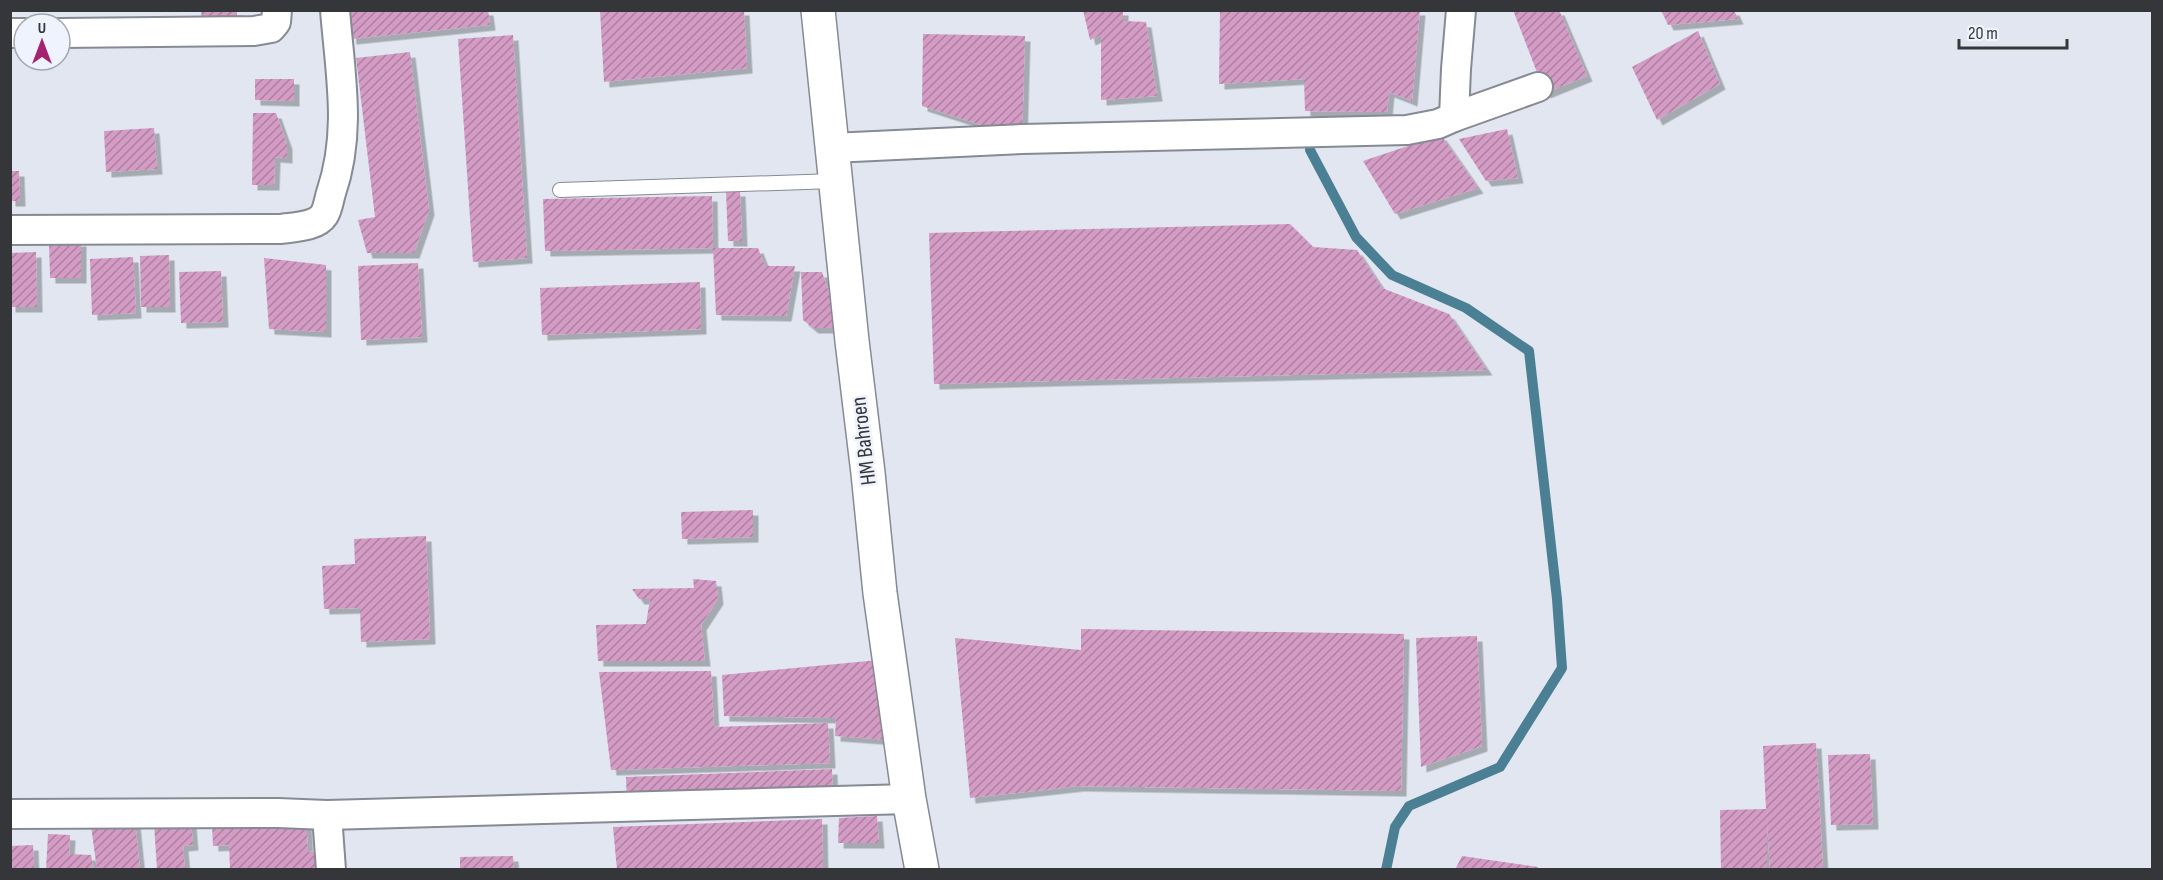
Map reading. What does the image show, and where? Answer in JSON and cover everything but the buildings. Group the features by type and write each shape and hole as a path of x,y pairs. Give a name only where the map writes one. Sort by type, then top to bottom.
{"street":[{"path":"72,33 254,31 271,28 276,22 277,10"},
{"path":"10,230 281,229 315,222 324,215 343,147 344,124 335,10"},
{"name":"HM Bahroen","path":"818,10 880,593 909,799 922,870"},
{"path":"1454,117 1461,10"},
{"path":"832,148 1022,139 1407,130 1438,124 1538,87"},
{"path":"10,814 278,813 327,815 909,799"},
{"path":"327,815 331,870"}],"lane":[{"path":"560,190 835,181"}],"waterway":[{"path":"1310,150 1356,237 1392,275 1466,308 1529,351 1557,599 1562,668 1500,767 1409,806 1395,827 1386,870"}]}
